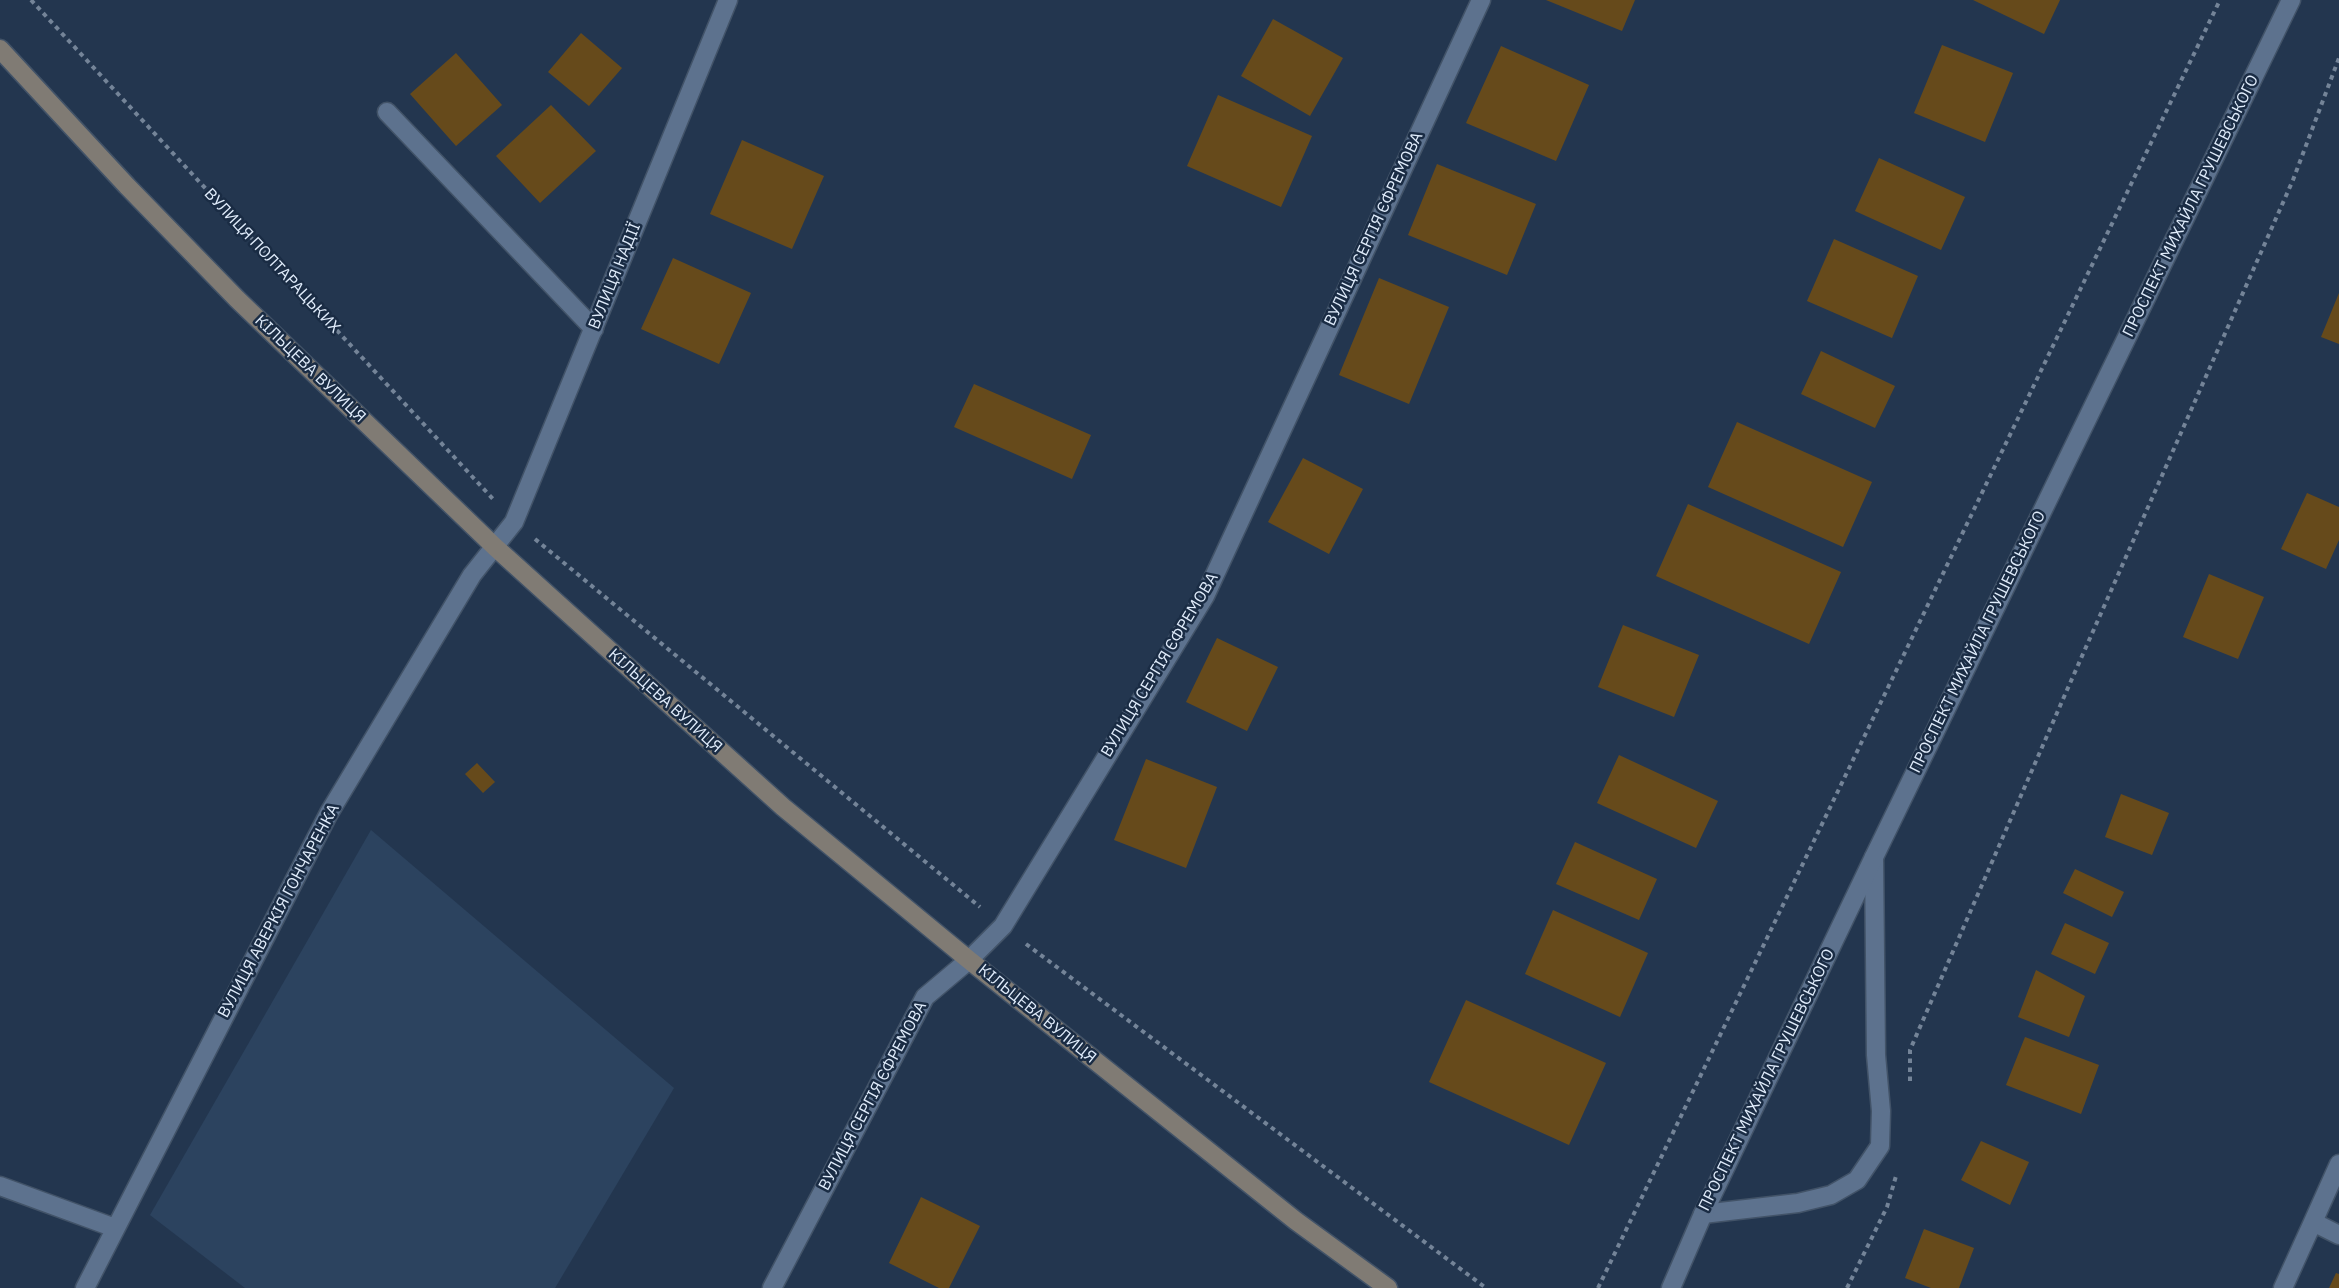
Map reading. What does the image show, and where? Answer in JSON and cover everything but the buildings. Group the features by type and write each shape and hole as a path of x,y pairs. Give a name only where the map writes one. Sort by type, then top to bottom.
{"main road":[{"name":"КІЛЬЦЕВА ВУЛИЦЯ","path":"0,49 127,186 237,299 495,547 783,807 969,960 1296,1221 1388,1288"}],"street":[{"name":"ВУЛИЦЯ НАДІЇ","path":"495,547 514,522 728,0"},
{"name":"ВУЛИЦЯ СЕРГІЯ ЄФРЕМОВА","path":"772,1288 925,997 969,960 1003,926 1205,596 1481,0"},
{"name":"ПРОСПЕКТ МИХАЙЛА ГРУШЕВСЬКОГО","path":"1671,1288 1703,1214 1874,856 2291,0"},
{"path":"387,112 594,329"},
{"name":"ВУЛИЦЯ АВЕРКІЯ ГОНЧАРЕНКА","path":"85,1288 329,813 472,574 495,547"},
{"path":"1703,1214 1798,1203 1831,1195 1857,1180 1880,1146 1881,1111 1876,1055 1874,856"},
{"path":"2283,1288 2339,1164"},
{"path":"0,1186 115,1228"},
{"path":"2313,1221 2339,1235"}],"path":[{"name":"ВУЛИЦЯ ПОЛТАРАЦЬКИХ","path":"31,0 514,522"},
{"path":"1598,1288 2220,0"},
{"path":"1909,1084 1911,1050 2067,690 2293,180 2339,58"},
{"path":"1847,1288 1887,1207 1897,1173"}],"shaded area":[{"path":"371,830 674,1088 555,1288 245,1288 150,1215"}]}
